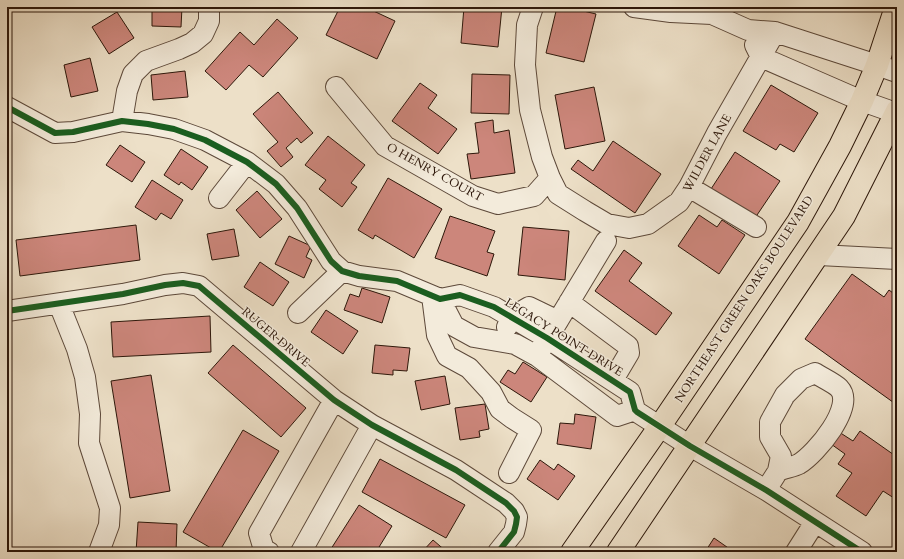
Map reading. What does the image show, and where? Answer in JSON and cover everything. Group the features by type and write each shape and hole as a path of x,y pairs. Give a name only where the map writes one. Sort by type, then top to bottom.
{"main road":[{"name":"NORTHEAST GREEN OAKS BOULEVARD","path":"572,552 660,426 798,222 840,146 862,101 887,69 896,7"},
{"path":"618,552 844,216 896,112"}],"street":[{"path":"122,121 127,91 133,74 146,61 192,43 203,34 209,21 209,7"},
{"name":"WILDER LANE","path":"533,7 527,25 525,65 526,80 530,110 542,156 550,178 558,194 607,224 629,228 648,224 679,202 689,187 717,133 775,32"},
{"path":"634,7 671,12 712,14 748,30 775,32 887,69"},
{"path":"748,30 761,57 862,101 896,112"},
{"name":"O HENRY COURT","path":"336,87 385,146 473,196 498,204 520,200 534,196 550,178"},
{"path":"7,107 54,132 73,132 122,121 174,129 205,140 248,162 276,184 297,208 331,261 342,272 359,276 398,281 436,297 454,326 474,337 515,344 537,356 617,416 635,410 690,446 766,490 862,552"},
{"path":"219,198 248,162"},
{"path":"689,187 756,226"},
{"path":"537,356 606,241"},
{"path":"819,255 897,259"},
{"path":"298,313 342,272"},
{"name":"RUGER DRIVE","path":"7,311 123,294 166,285 183,284 199,286 334,400 372,425 456,470 506,503 514,511 517,517 516,524 514,532 498,552"},
{"name":"LEGACY POINT DRIVE","path":"436,297 460,295 494,307 512,317 630,392 635,410"},
{"path":"436,297 437,335 447,356 470,368 491,392 500,409 531,430 509,473"},
{"path":"570,302 628,346 629,353 613,380"},
{"path":"59,304 76,348 84,377 90,414 89,443 110,508 109,526 99,552"},
{"path":"500,342 512,317 529,307 558,321"},
{"path":"766,490 778,471 781,456 770,437 770,422 785,395 801,379 815,373 839,388 844,401 836,423 819,446 799,464 778,471"},
{"path":"269,552 264,550 259,533 334,400"},
{"path":"301,552 372,425"},
{"path":"796,552 816,522"}],"building":[{"path":"152,7 182,7 181,27 152,26"},
{"path":"340,7 365,7 395,21 377,59 326,35"},
{"path":"464,7 502,7 498,47 461,43"},
{"path":"557,7 567,7 596,14 584,62 546,53"},
{"path":"117,12 134,38 109,54 92,27"},
{"path":"277,19 298,38 263,77 249,65 226,90 205,71 240,32 254,45"},
{"path":"90,58 98,91 71,97 64,65"},
{"path":"185,71 188,97 153,100 151,75"},
{"path":"472,74 510,75 509,114 471,113"},
{"path":"420,83 437,95 428,108 457,129 438,154 392,121"},
{"path":"771,85 818,113 794,152 780,144 776,150 743,131"},
{"path":"594,87 605,141 565,149 555,95"},
{"path":"278,92 313,133 301,143 297,138 286,148 293,157 281,167 267,151 278,142 253,114"},
{"path":"493,120 494,133 509,130 515,173 471,179 467,154 479,153 475,123"},
{"path":"328,136 365,165 351,183 357,187 342,207 319,189 326,180 305,165"},
{"path":"613,141 661,174 635,213 571,169 578,160 593,171"},
{"path":"120,145 145,162 132,182 106,165"},
{"path":"181,149 208,167 192,190 181,182 179,185 164,175"},
{"path":"735,152 780,181 755,218 711,189"},
{"path":"388,178 442,209 414,258 375,235 373,239 358,230"},
{"path":"152,180 183,200 171,219 161,213 156,220 135,207"},
{"path":"257,191 282,219 260,238 236,210"},
{"path":"699,215 717,227 722,220 745,235 719,274 678,246"},
{"path":"450,216 495,231 487,252 494,254 487,276 435,258"},
{"path":"136,225 140,260 20,276 16,240"},
{"path":"523,227 569,231 565,280 518,275"},
{"path":"234,229 239,256 212,260 207,234"},
{"path":"289,236 311,246 306,257 312,260 304,278 275,264"},
{"path":"624,250 642,263 629,281 672,313 656,335 595,291"},
{"path":"260,262 289,282 273,306 244,287"},
{"path":"852,274 884,297 889,290 897,296 897,405 805,339"},
{"path":"362,288 390,297 382,323 344,310 350,294 359,297"},
{"path":"326,310 358,331 343,354 311,332"},
{"path":"210,316 211,352 113,357 111,322"},
{"path":"233,345 306,408 281,437 208,373"},
{"path":"375,345 410,348 407,371 393,370 393,375 372,373"},
{"path":"523,362 547,377 531,402 500,382 508,370 515,374"},
{"path":"151,375 170,491 130,498 111,381"},
{"path":"445,376 450,404 421,410 415,381"},
{"path":"485,404 489,429 479,431 480,437 460,440 455,408"},
{"path":"575,414 596,417 591,449 557,444 560,423 574,424"},
{"path":"243,430 279,451 218,552 183,532"},
{"path":"860,431 897,457 897,500 883,491 866,516 836,496 852,473 838,464 845,454 831,444 839,432 853,441"},
{"path":"380,459 465,505 446,538 362,492"},
{"path":"540,460 554,470 558,464 575,476 558,500 527,479"},
{"path":"359,505 392,526 376,552 329,552"},
{"path":"138,522 177,524 176,552 136,552"},
{"path":"714,538 734,552 705,552"},
{"path":"433,540 447,552 422,552"}],"cycle path":[{"path":"7,107 55,133 73,132 122,121 174,129 205,140 247,162 276,184 297,208 331,261 342,271 359,276 397,281 440,299 460,295 494,307 547,338 630,392 635,410 637,412 690,446 766,490 862,552"},
{"path":"7,311 123,294 165,285 183,283 199,286 334,400 372,425 456,470 506,503 514,511 517,517 516,524 514,532 498,552"}]}
